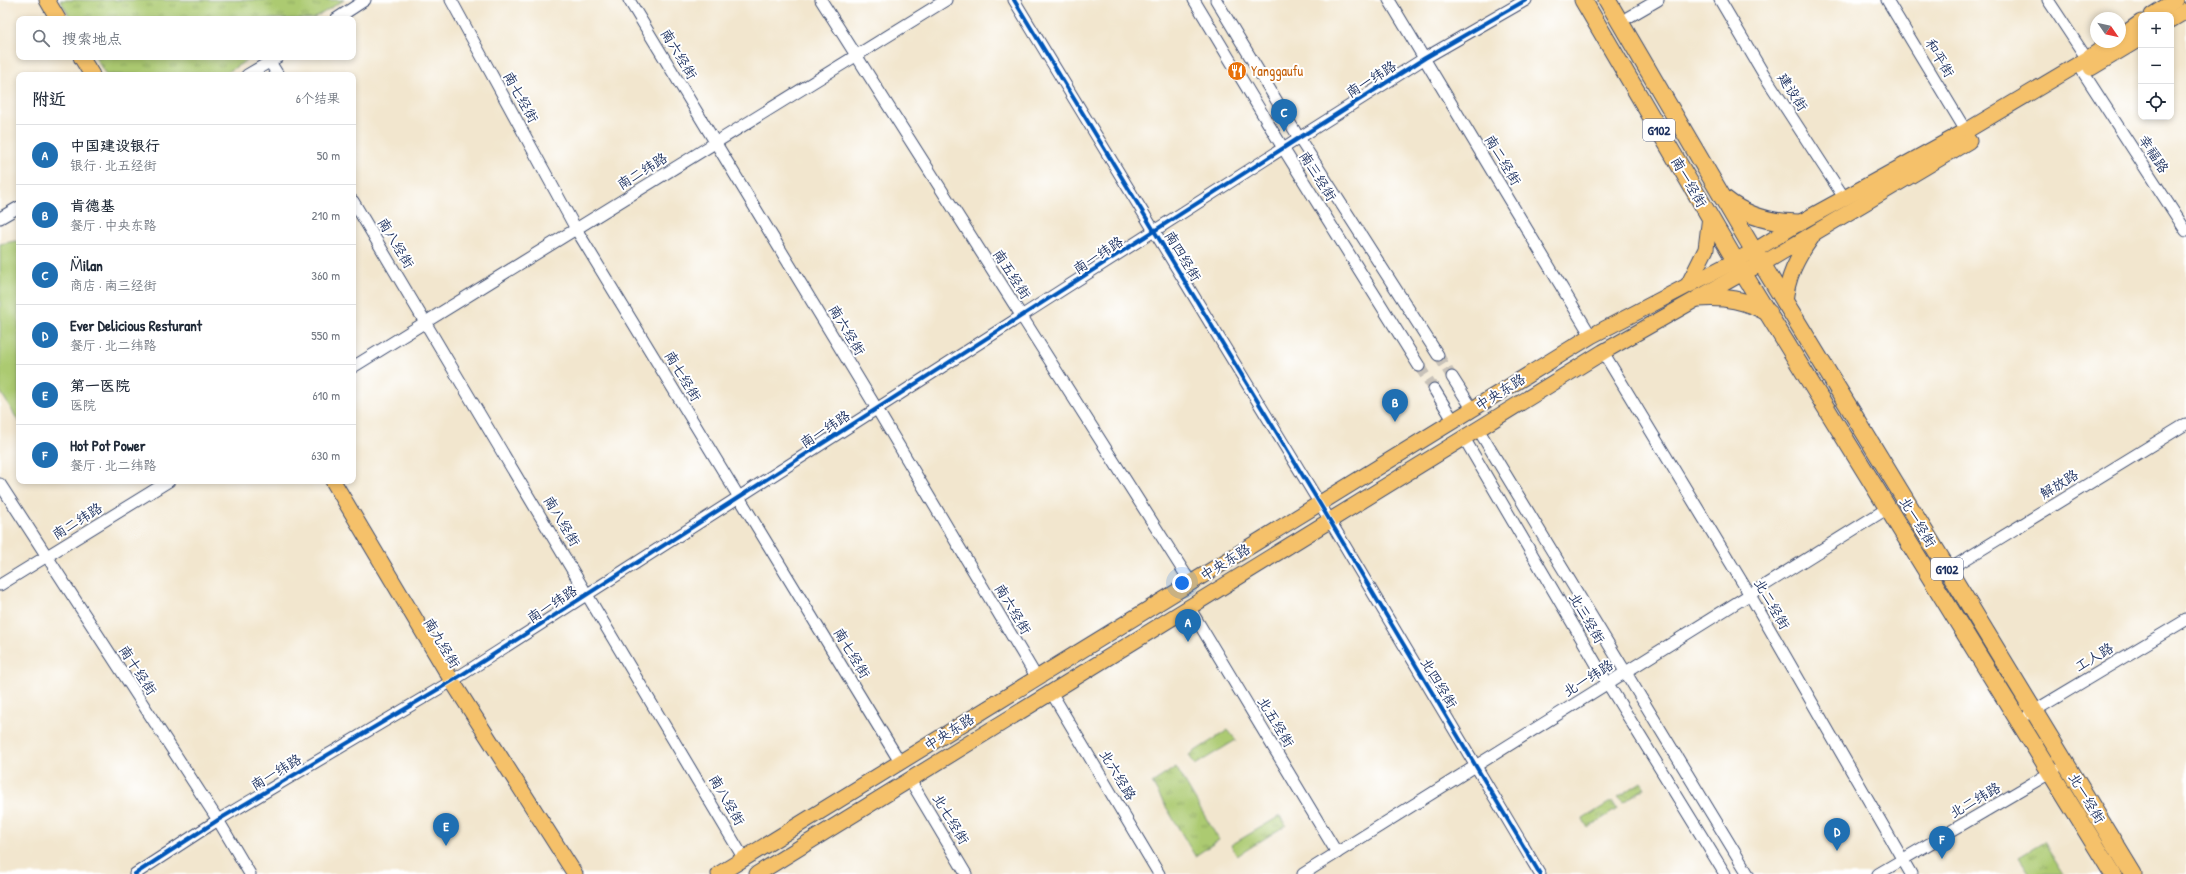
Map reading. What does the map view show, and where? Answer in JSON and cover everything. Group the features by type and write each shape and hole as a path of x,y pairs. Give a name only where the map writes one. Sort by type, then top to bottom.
{"highway":[{"name":"南一经街","path":"1583,0 1740,266"},
{"name":"南一经街","path":"1607,0 1758,258"},
{"path":"1722,197 1731,204 1754,216 1786,223 1799,223"},
{"name":"北一经街","path":"1758,258 2133,874"},
{"name":"北一经街","path":"1740,266 2113,874"},
{"path":"1693,291 1740,300 1769,313"}],"main road":[{"path":"47,0 56,16"},
{"path":"2156,12 2176,0"},
{"path":"2174,18 2186,11"},
{"path":"2126,33 2138,24"},
{"path":"1758,258 1799,223 2085,66 2138,40"},
{"path":"1758,258 1816,232 2085,66 2105,48"},
{"path":"83,60 90,72"},
{"path":"1693,291 1706,249 1710,216"},
{"path":"1786,303 1786,288 1790,274 1816,232"},
{"name":"中央东路","path":"719,874 1591,336 1693,291 1758,258"},
{"name":"中央东路","path":"757,874 1603,352 1693,291"},
{"name":"南九经街","path":"335,484 452,681 575,874"}],"street":[{"path":"341,16 365,0"},
{"name":"南七经街","path":"451,0 576,229 900,762"},
{"name":"南六经街","path":"629,0 877,409 1037,678"},
{"name":"南五经街","path":"821,0 855,56 1191,583"},
{"name":"南二纬路","path":"356,365 946,0"},
{"name":"南四经街","path":"1014,0 1320,504"},
{"name":"南三经街","path":"1194,0 1283,148 1419,366"},
{"path":"1216,0 1299,138 1438,355"},
{"name":"南二经街","path":"1390,0 1591,336"},
{"name":"南一纬路","path":"135,874 218,820 452,681 1155,232 1283,148 1425,58 1526,0"},
{"path":"1620,22 1658,0"},
{"name":"建设街","path":"1720,0 1763,73 1845,199"},
{"name":"和平街","path":"1887,0 1966,131"},
{"name":"幸福路","path":"2048,0 2085,66 2186,231"},
{"path":"252,72 272,60"},
{"path":"274,60 277,72"},
{"name":"南八经街","path":"356,206 588,594 744,859"},
{"path":"0,218 16,209"},
{"name":"北二经街","path":"1603,352 1750,595 1911,874"},
{"path":"1452,377 1473,410"},
{"path":"1434,389 1453,420"},
{"name":"解放路","path":"1948,570 2186,424"},
{"path":"1478,429 1748,874"},
{"name":"北三经街","path":"1464,438 1608,684 1725,874"},
{"name":"南十经街","path":"0,484 218,820 250,874"},
{"name":"南二纬路","path":"0,585 164,484"},
{"name":"北四经街","path":"1320,504 1540,874"},
{"name":"北一纬路","path":"1303,874 1888,508"},
{"name":"北五经街","path":"1189,607 1338,853"},
{"name":"工人路","path":"2018,720 2186,620"},
{"name":"北六经路","path":"1051,692 1159,874"},
{"name":"北二纬路","path":"1878,874 2066,764"},
{"name":"北七经街","path":"910,780 966,874"}],"green space":[{"path":"60,0 344,0 318,16 69,16"},
{"path":"97,60 247,60 228,72 104,72"},
{"path":"16,241 16,417 0,391 0,244"},
{"path":"1228,730 1236,740 1195,765 1189,755"},
{"path":"1176,767 1219,840 1195,856 1152,783"},
{"path":"1641,782 1645,788 1623,802 1618,797"},
{"path":"1612,801 1617,809 1588,828 1583,819"},
{"path":"1280,816 1286,825 1237,856 1231,845"},
{"path":"2044,842 2064,874 2030,874 2019,857"}],"tunnel":[{"path":"1438,355 1452,377"},
{"path":"1419,366 1434,389"}],"cycle path":[{"path":"1014,0 1320,504 1540,874"},
{"path":"135,874 218,820 452,681 1425,58 1526,0"}],"place":[{"name":"Yanggaufu","path":"1237,71"},
{"name":"M̈ilan","path":"1284,132"},
{"name":"肯德基","path":"1395,422"},
{"name":"中国建设银行","path":"1188,642"},
{"name":"第一医院","path":"446,846"},
{"name":"Ever Delicious Resturant","path":"1837,851"},
{"name":"Hot Pot Power","path":"1942,859"}]}
